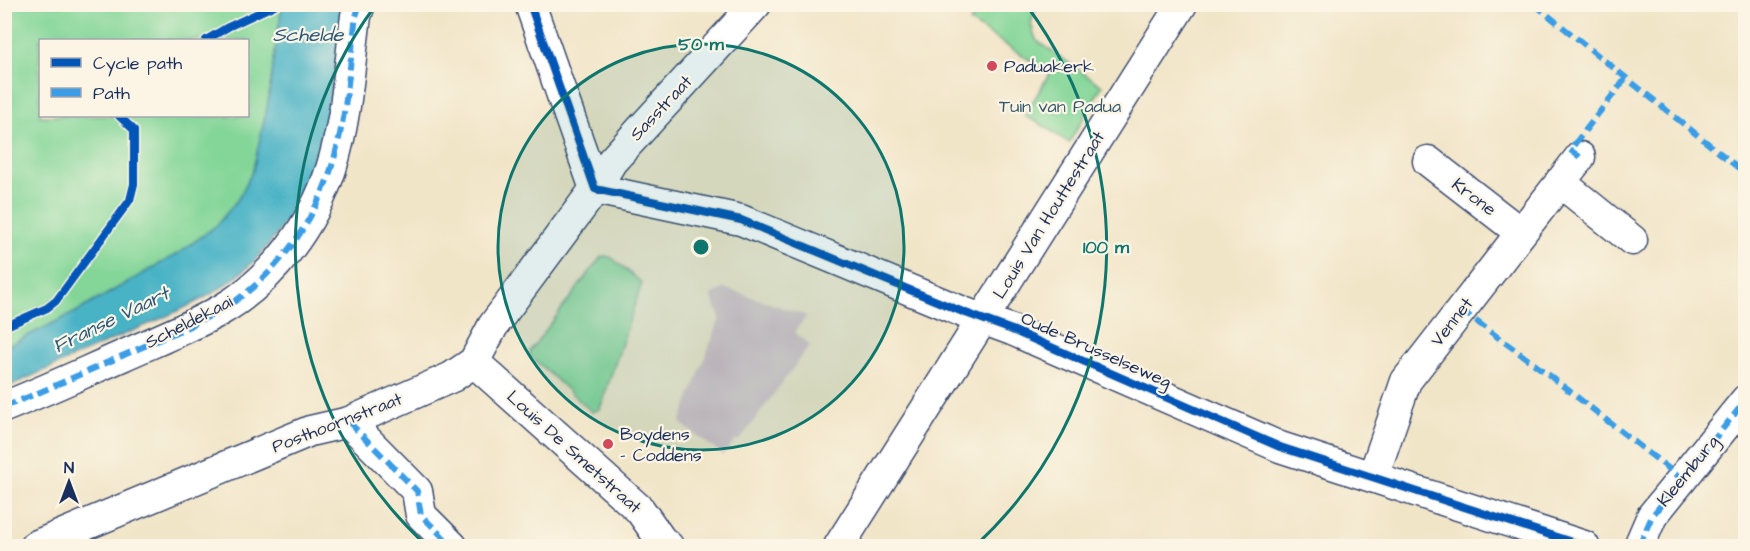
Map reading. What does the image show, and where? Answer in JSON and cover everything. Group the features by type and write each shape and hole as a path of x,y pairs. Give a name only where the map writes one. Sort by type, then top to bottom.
{"street":[{"name":"Scheldekaai","path":"4,407 189,326 222,309 250,289 275,266 301,231 331,170 346,107 356,16 360,4"},
{"path":"530,4 595,189"},
{"name":"Sasstraat","path":"595,189 612,161 756,4"},
{"name":"Louis Van Houttestraat","path":"839,546 1182,4"},
{"name":"Vennet","path":"1373,477 1406,381 1580,157"},
{"name":"Krone","path":"1428,161 1521,233"},
{"path":"1560,182 1632,240"},
{"name":"Oude Brusselseweg","path":"595,189 741,220 1023,334 1280,447 1569,544"},
{"name":"Posthoornstraat","path":"35,546 310,431 349,422 452,377 474,362 493,326 595,189"},
{"name":"Louis De Smetstraat","path":"474,362 640,510 661,540 668,546"},
{"name":"Kleemburg","path":"1639,546 1652,516 1746,400"},
{"path":"349,422 417,492 421,515 452,546"}],"shaded area":[{"path":"725,288 807,316 794,332 810,345 740,440 736,440 723,455 680,423 720,318 711,295"}],"green space":[{"path":"5,5 282,5 267,108 253,170 239,198 217,225 179,253 76,312 5,347"},
{"name":"Tuin van Padua","path":"982,5 1036,5 1031,24 1036,40 1102,86 1069,143 1024,116 1050,73 970,22"},
{"path":"601,257 612,258 642,283 600,409 592,412 530,356 530,351"}],"water":[{"name":"Schelde","path":"282,5 344,5 332,86 319,146 296,203 274,238 245,269 229,283 211,294 168,316 5,388 5,347 76,312 179,253 217,225 239,198 253,170 267,108"}],"marked path":[{"path":"4,407 209,317 240,298 274,267 289,249 314,210 331,169 344,112 356,16 360,4"},
{"path":"1534,4 1746,174"},
{"path":"1580,157 1570,150 1626,78"},
{"path":"1461,310 1682,479"},
{"path":"1639,546 1652,516 1746,400"},
{"path":"349,422 417,491 421,515 452,546"}],"cycle path":[{"path":"208,39 277,4"},
{"path":"530,4 595,189 741,220 1012,330 1280,447 1584,546"},
{"path":"4,327 47,308 56,301 130,200 134,184 134,130 120,117"}],"place":[{"name":"Paduakerk","path":"992,66"},
{"name":"Boydens - Coddens","path":"608,444"}],"water label":[{"name":"Franse Vaart","path":"111,320"}]}
